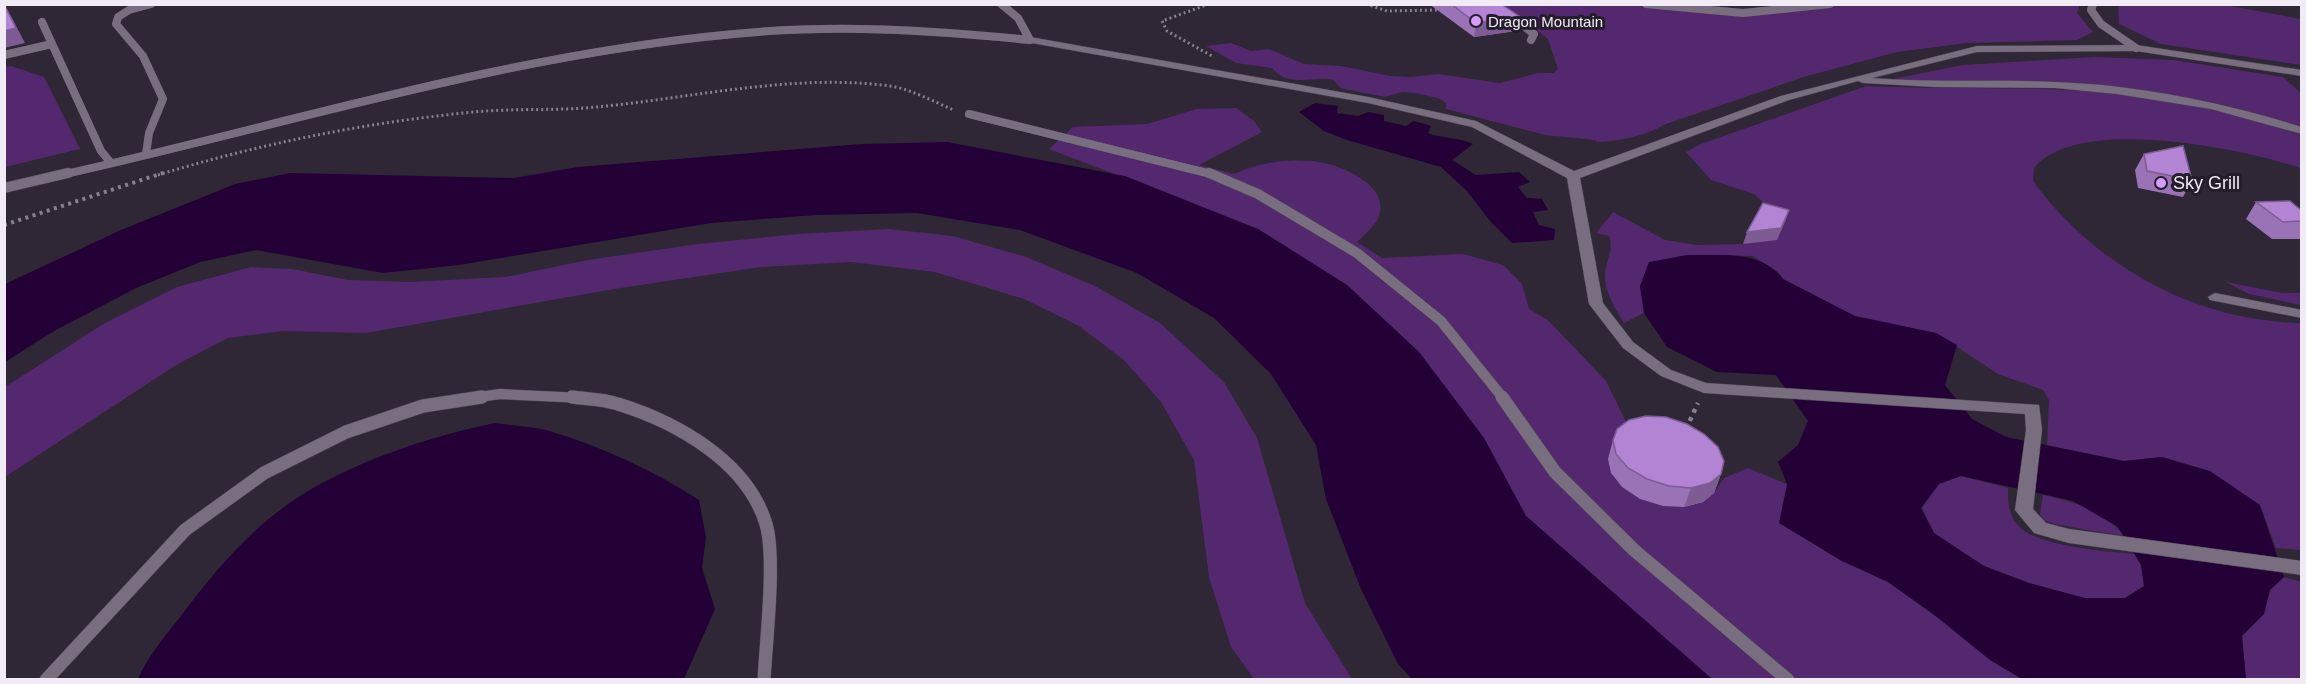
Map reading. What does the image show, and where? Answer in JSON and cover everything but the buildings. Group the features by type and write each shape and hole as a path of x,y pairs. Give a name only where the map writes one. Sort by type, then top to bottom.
{"street":[{"path":"1030,40 1238,76 1476,124 1573,176 1785,98 1852,79 1977,49 2136,48 2221,58 2301,73"},
{"path":"1852,79 1939,86 2057,86 2111,90 2224,111 2301,131"},
{"path":"1573,176 1596,304 1628,345 1666,373 1704,388 2033,409 2034,430 2024,510 2040,528 2069,536 2301,568"},
{"path":"2215,297 2301,314"}],"lane":[{"path":"146,154 145,139 158,118 163,99 142,56 116,24 118,17 129,10 151,4"},
{"path":"1001,4 1018,18 1030,40"},
{"path":"1496,4 1534,34 1530,40"},
{"path":"1646,4 1743,13 1830,4"},
{"path":"2093,4 2091,10 2101,24 2136,48"},
{"path":"4,188 248,131 537,56 642,37 735,25 824,20 891,20 999,33 1030,40"},
{"path":"42,22 101,151 111,163"},
{"path":"4,55 52,44"},
{"path":"969,114 1215,175 1258,194 1357,253 1441,321 1500,394 1555,472 1634,550 1788,680"},
{"path":"46,680 185,530 264,473 346,432 423,406 500,394 559,395 616,403 668,423 715,453 746,485 766,524 769,562 764,680"}],"path":[{"path":"1209,4 1197,10 1172,14 1162,21 1167,31 1206,52 1238,76"},
{"path":"1366,4 1387,11 1437,10"},
{"path":"4,225 161,174 263,146 325,134 474,112 596,107 747,87 852,83 893,86 931,103 969,114"},
{"path":"1685,433 1704,388"}],"shaded area":[{"path":"1847,4 2080,4 2077,13 2093,32 2077,40 1966,43 1897,52 1807,76 1666,124 1641,135 1597,142 1545,135 1446,109 1446,103 1438,98 1415,93 1402,92 1385,97 1340,88 1334,80 1293,80 1278,74 1272,68 1236,63 1206,46 1231,43 1251,51 1269,49 1304,64 1341,66 1390,76 1411,77 1438,74 1500,83 1538,73 1554,73 1558,69 1548,39 1504,5 1629,5 1738,15 1815,10"},
{"path":"2118,5 2225,5 2301,19 2301,65 2161,44 2119,24"},
{"path":"2095,57 2173,60 2283,77 2301,93 2301,127 2243,110 2184,97 2093,84 1893,79 1963,65"},
{"path":"11,66 44,77 80,149 5,167 5,67"},
{"path":"1866,86 2043,89 2127,95 2216,110 2301,135 2301,168 2241,152 2203,145 2122,139 2086,143 2055,152 2034,168 2033,181 2058,212 2087,239 2118,263 2151,283 2187,300 2224,312 2262,320 2301,323 2301,550 2276,548 2260,505 2162,457 2123,461 2047,445 2049,400 2043,390 1998,374 1936,333 1854,316 1783,279 1778,272 1753,256 1690,255 1640,285 1644,313 1624,323 1606,287 1606,269 1611,246 1609,236 1596,233 1613,212 1665,240 1697,245 1744,244 1780,233 1785,222 1754,194 1711,180 1686,152 1701,144"},
{"path":"1315,103 1338,106 1337,113 1358,116 1368,112 1384,115 1384,121 1406,126 1414,121 1431,126 1428,133 1473,144 1452,160 1476,175 1519,172 1530,182 1518,187 1527,198 1542,199 1548,210 1533,212 1539,225 1555,229 1554,240 1512,243 1491,222 1466,190 1441,167 1347,140 1324,131 1299,112"},
{"path":"1236,108 1254,121 1262,132 1199,165 1234,174 1283,161 1309,161 1334,166 1346,170 1367,183 1380,200 1380,211 1376,222 1357,242 1382,258 1463,254 1503,265 1522,284 1529,309 1549,321 1606,381 1631,432 1611,473 1622,487 1640,499 1663,506 1703,502 1714,493 1724,478 1748,468 1787,484 1840,560 1888,582 1937,617 1990,660 2022,679 1712,679 1526,516 1484,438 1419,352 1347,285 1258,229 1049,149 1073,127 1147,124 1197,109"},
{"path":"947,142 1125,176 1258,229 1347,285 1419,352 1484,438 1526,516 1712,679 1412,679 1398,664 1361,589 1326,499 1316,445 1271,374 1214,318 1137,273 1020,230 917,213 816,215 711,223 459,265 383,273 256,250 200,262 136,288 54,331 5,362 5,284 121,230 235,184 290,173 514,178 578,167 862,144"},
{"path":"889,229 953,236 1026,257 1095,286 1160,323 1224,382 1257,438 1305,603 1352,679 1254,679 1231,647 1209,577 1194,460 1161,402 1124,360 1079,326 1024,299 935,272 851,262 761,267 614,289 366,333 283,331 228,338 176,365 5,477 5,387 105,323 177,287 251,267 292,269 348,280 409,282 505,277 588,260 698,244 798,234"},
{"path":"1687,255 1752,258 1774,269 1783,279 1855,316 1936,333 1957,345 1945,385 1972,419 2006,437 2124,461 2162,457 2210,471 2260,505 2284,577 2270,590 2264,614 2242,636 2246,679 2022,679 1990,660 1937,617 1888,582 1840,560 1779,523 1787,484 1778,462 1798,445 1808,421 1776,375 1717,372 1667,347 1644,313 1640,286 1649,262","holes":["1961,476 2073,501 2118,527 2141,565 2144,586 2125,598 2085,598 2029,583 1984,566 1934,533 1921,508 1939,484"]},
{"path":"2226,282 2282,293 2301,293 2301,305 2249,294"},
{"path":"495,423 542,429 589,444 645,469 699,500 706,537 702,568 715,609 684,679 138,679 159,644 210,579 238,547 269,518 303,494 371,460 421,442"},
{"path":"1961,476 2008,488 2009,506 2013,519 2025,531 2038,538 2089,549 2135,554 2141,565 2144,586 2125,598 2083,598 2029,583 1982,565 1934,533 1922,508 1939,484"},
{"path":"2043,495 2088,508 2109,520 2123,536 2043,520 2040,514"},
{"path":"2284,577 2301,582 2301,679 2246,679 2242,636 2264,614 2270,590"}],"place":[{"name":"Dragon Mountain","path":"1476,21"},
{"name":"Sky Grill","path":"2161,183"}]}
